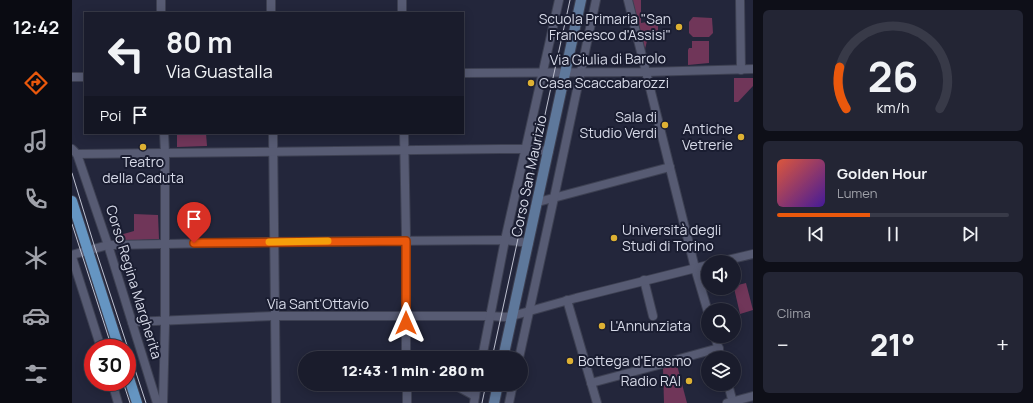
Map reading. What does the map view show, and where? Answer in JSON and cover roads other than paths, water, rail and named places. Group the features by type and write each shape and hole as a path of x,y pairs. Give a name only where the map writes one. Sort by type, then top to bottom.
{"main road":[{"name":"Corso San Maurizio","path":"504,351 581,0"},
{"path":"72,201 116,339"},
{"path":"133,391 137,403"},
{"path":"494,403 497,391"}],"street":[{"path":"161,0 161,12"},
{"path":"271,0 271,12"},
{"path":"402,0 402,12"},
{"name":"Corso San Maurizio","path":"483,351 505,240 559,0"},
{"name":"Corso San Maurizio","path":"520,351 596,0"},
{"path":"628,0 695,268 705,303"},
{"path":"740,0 741,70"},
{"name":"Via Giulia di Barolo","path":"464,73 580,73 753,69"},
{"path":"72,77 84,77"},
{"path":"163,403 165,321 164,134"},
{"path":"272,134 276,403"},
{"path":"404,134 406,351"},
{"path":"75,152 165,153 526,149 549,151"},
{"name":"Corso Regina Margherita","path":"75,152 108,245 157,403"},
{"path":"538,202 670,167"},
{"path":"98,339 72,256 108,245 165,243 505,240 529,243"},
{"path":"741,257 753,254"},
{"name":"Via Sant'Ottavio","path":"132,322 274,316 512,316 567,300 701,267"},
{"path":"644,280 653,316"},
{"path":"567,300 597,403"},
{"path":"717,343 719,351"},
{"path":"591,383 718,348"},
{"path":"115,391 118,403"},
{"path":"406,391 407,403"},
{"path":"463,391 474,399"},
{"path":"509,403 512,391"},
{"path":"729,391 731,402 753,396"}],"tram line":[{"path":"494,351 570,0"},
{"path":"72,173 146,403"},
{"path":"72,224 109,339"},
{"path":"126,391 130,403"},
{"path":"482,403 485,391"}],"place":[{"name":"Scuola Primaria \"San Francesco d'Assisi\"","path":"679,27"},
{"name":"Casa Scaccabarozzi","path":"531,83"},
{"name":"Sala di Studio Verdi","path":"665,125"},
{"name":"Antiche Vetrerie","path":"741,137"},
{"name":"Teatro della Caduta","path":"143,147"},
{"name":"Università degli Studi di Torino","path":"614,238"},
{"name":"L'Annunziata","path":"602,326"},
{"name":"Bottega d'Erasmo","path":"570,361"},
{"name":"Radio RAI","path":"689,381"}]}
